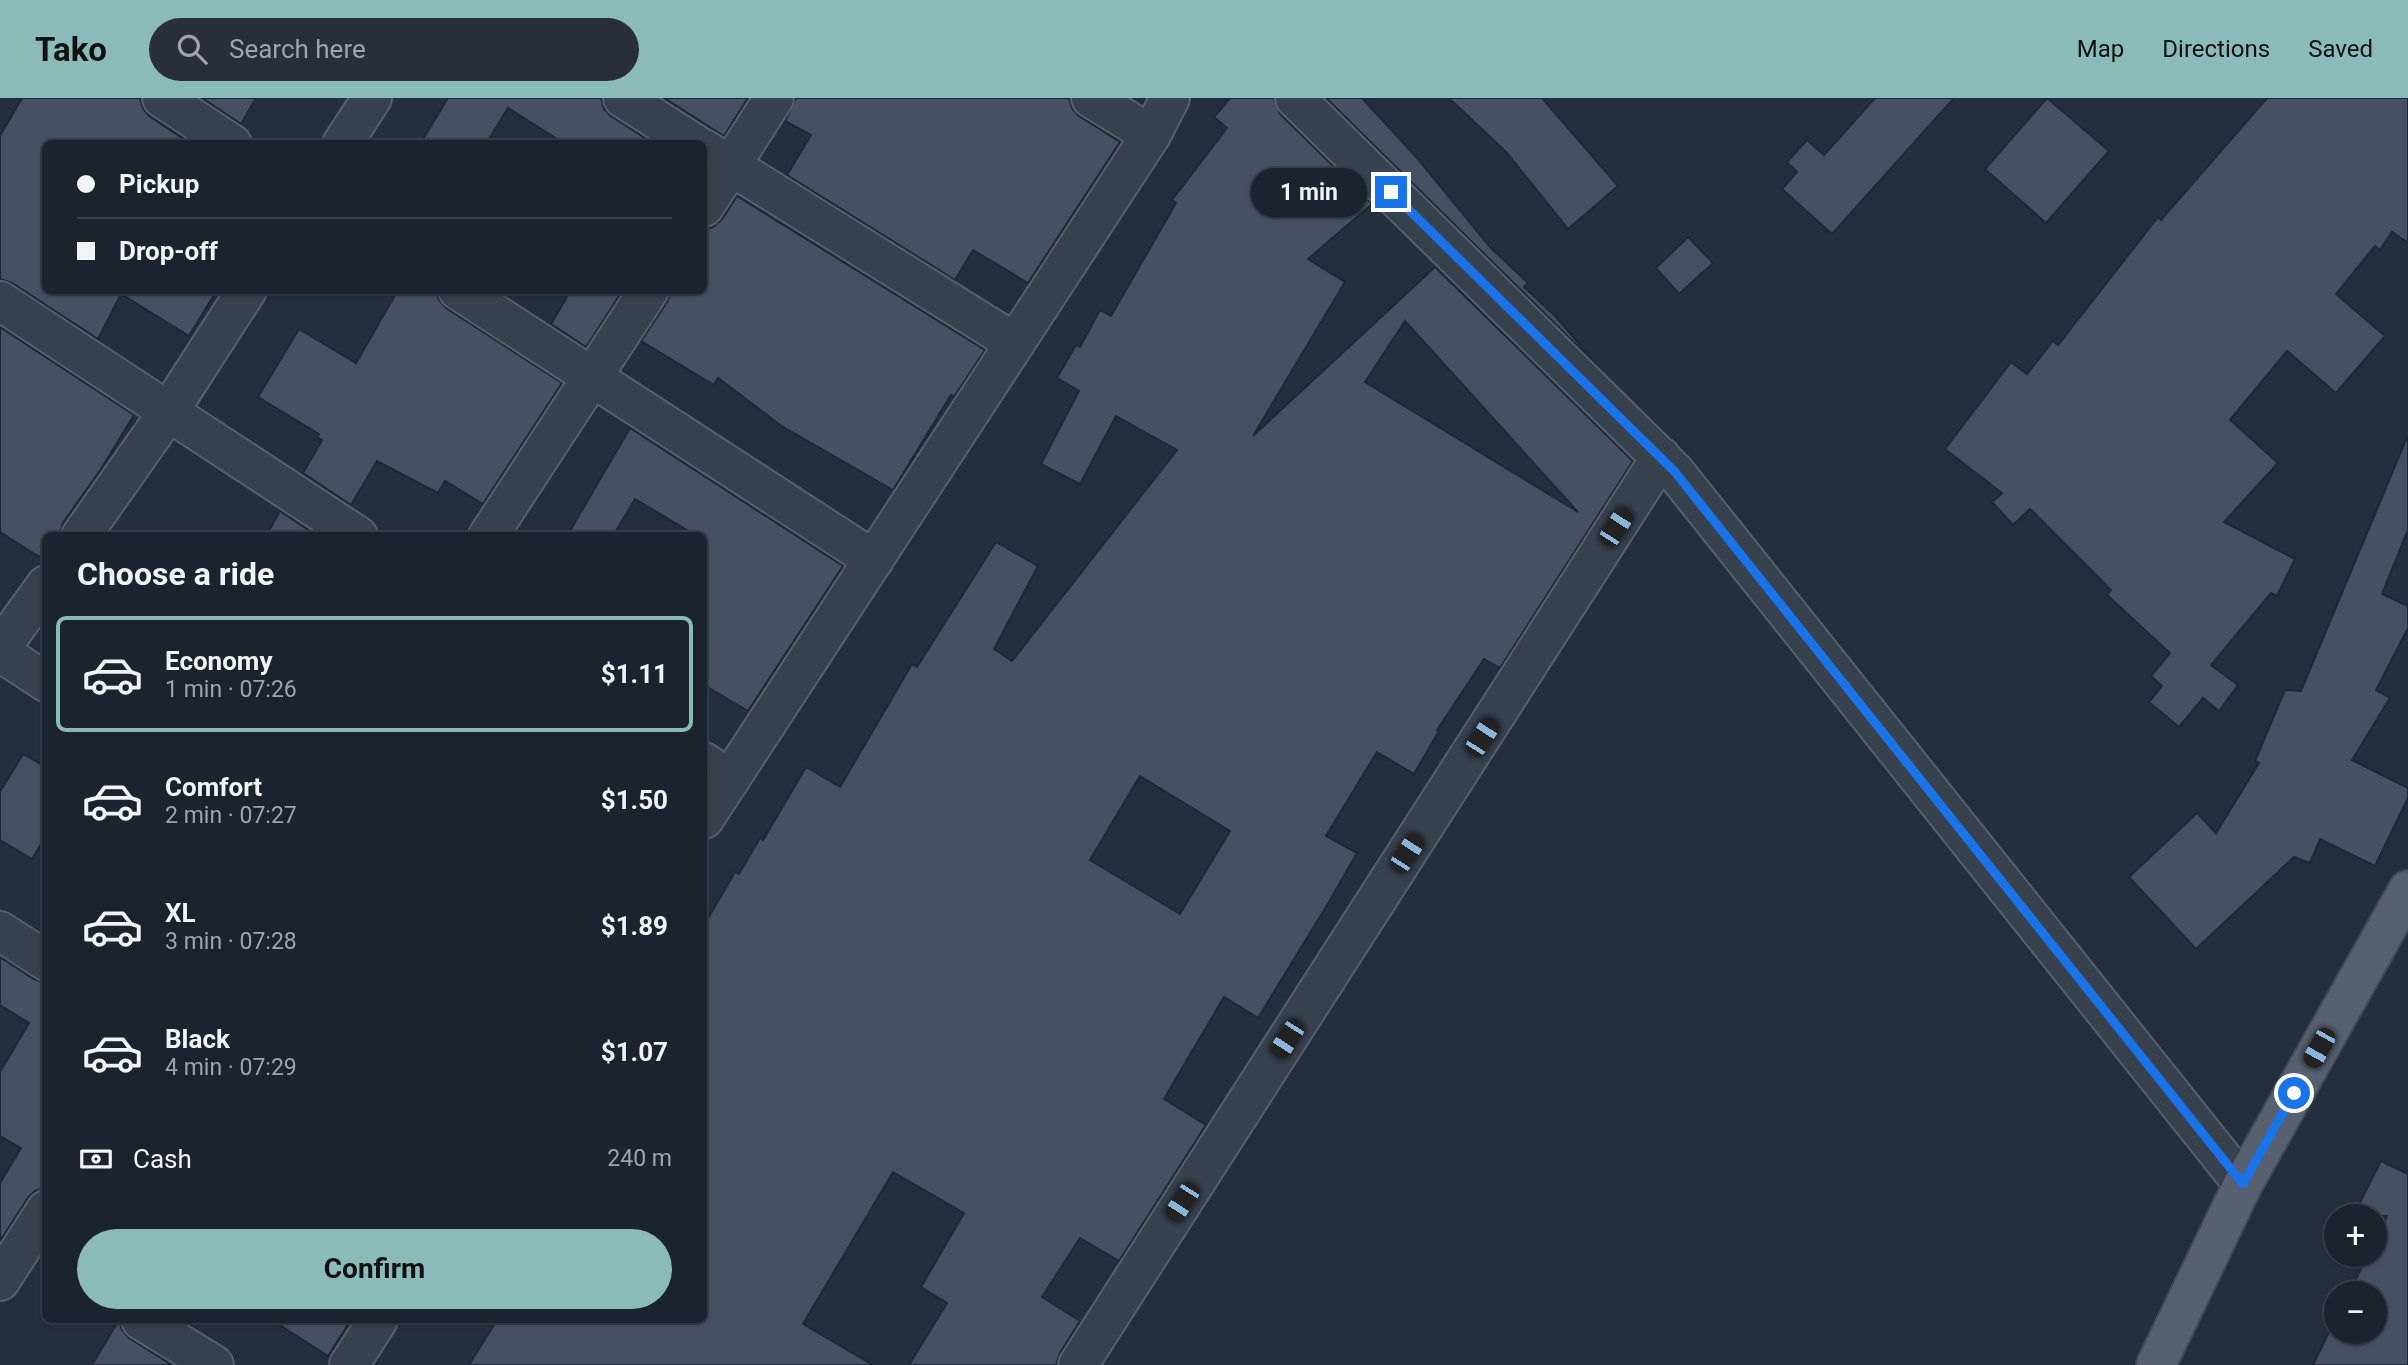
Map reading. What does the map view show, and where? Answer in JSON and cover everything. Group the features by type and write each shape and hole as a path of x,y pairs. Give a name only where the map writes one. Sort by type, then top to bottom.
{"main road":[{"path":"2156,1365 2243,1184 2408,890"}],"street":[{"path":"162,98 226,140"},
{"path":"345,140 372,98"},
{"path":"623,98 689,140"},
{"path":"707,195 717,157 774,98"},
{"path":"1091,98 1151,135"},
{"path":"707,808 717,771 874,560 1151,135 1170,98"},
{"path":"1295,98 1661,457 2243,1184"},
{"path":"717,157 1015,343"},
{"path":"84,532 170,411 244,294"},
{"path":"464,294 874,560"},
{"path":"491,532 646,294"},
{"path":"0,301 352,532"},
{"path":"1078,1365 1661,457"},
{"path":"42,591 0,651 42,679"},
{"path":"0,931 42,958"},
{"path":"0,1281 42,1216"},
{"path":"146,1323 214,1365"},
{"path":"349,1365 377,1323"}],"building":[{"path":"22,98 140,98 149,116 185,140 42,140 42,294 121,294 98,339 12,283 0,279 0,136"},
{"path":"202,98 256,98 241,124"},
{"path":"448,98 601,98 604,109 611,116 648,140 559,140 508,108 488,140 422,140"},
{"path":"664,98 748,98 724,136"},
{"path":"796,98 1069,98 1072,108 1079,116 1120,142 1028,283 973,250 955,280 787,175 811,135 785,121"},
{"path":"1230,98 1274,98 1280,114 1372,204 1308,259 1345,282 1253,436 1435,267 1633,461 1500,668 1484,659 1437,730 1439,731 1414,774 1377,752 1326,836 1357,853 1258,1018 1224,997 1164,1099 1206,1125 1119,1261 1080,1238 1042,1297 1080,1321 1060,1353 1056,1365 909,1365 947,1303 921,1287 964,1213 893,1172 803,1324 873,1365 469,1365 495,1323 707,1323 707,920 735,872 739,874 760,838 763,840 806,767 840,787 912,664 917,667 996,542 1038,566 994,649 1012,661 1177,450 1116,416 1080,484 1041,464 1079,391 1057,378 1076,345 1080,347 1100,310 1111,316 1176,203 1172,200 1227,128 1214,117","holes":["1405,321 1578,512 1365,382","1140,776 1230,831 1180,914 1090,860"]},
{"path":"1326,98 1362,98 1418,159 1490,247 1528,283 1524,287 1557,318 1597,365"},
{"path":"1449,98 1542,98 1618,186 1568,229 1507,153"},
{"path":"1875,98 1954,98 1832,234 1782,189 1797,172 1787,162 1807,140 1824,155"},
{"path":"2047,98 2109,151 2046,223 1985,169"},
{"path":"2267,98 2408,98 2408,243 2392,232 2380,250 2375,246 2336,294 2385,336 2336,393 2287,351 2230,420 2278,463 2224,522 2295,559 2277,596 2271,593 2211,665 2238,685 2219,711 2203,698 2179,727 2149,702 2162,686 2151,676 2170,653 2107,595 2111,590 2030,509 2013,525 1992,502 2002,493 1945,449 2011,362 2027,374 2053,341 2058,345 2158,217 2161,220"},
{"path":"737,196 985,350 954,397 951,395 893,490 780,425 718,378 714,385 641,341 670,294 707,294 707,228 722,219"},
{"path":"1688,237 1713,263 1679,294 1656,268"},
{"path":"121,294 215,294 189,336"},
{"path":"396,294 437,294 446,308 562,383 483,504 445,481 438,493 377,461 351,505 303,473 322,440 317,437 319,434 258,397 299,329 356,363"},
{"path":"563,294 620,294 586,347 551,324 567,297"},
{"path":"0,327 134,415 63,523 60,532 42,532 42,558 0,532"},
{"path":"630,428 843,566 748,711 707,687 707,532 690,532 635,499 615,532 569,532"},
{"path":"2408,435 2408,530 2382,594 2408,606 2408,628 2376,690 2390,698 2352,760 2408,788 2408,798 2375,866 2320,839 2310,863 2294,857 2196,949 2129,877 2197,813 2216,833 2259,763 2255,761 2285,690 2301,691"},
{"path":"280,511 311,532 268,532"},
{"path":"23,754 42,765 42,843 32,859 0,840 0,792"},
{"path":"0,957 42,982 42,1189 35,1191 28,1198 0,1241 0,1183 21,1148 0,1136 0,1072 29,1023 0,1005"},
{"path":"2381,1161 2408,1174 2408,1365 2313,1365 2324,1343 2387,1344 2387,1281 2355,1281 2362,1267 2387,1267 2387,1204 2359,1204"},
{"path":"117,1323 120,1323 129,1338 172,1365 92,1365"},
{"path":"277,1323 349,1323 328,1356"}],"route":[{"path":"1391,192 1675,472 2243,1184 2294,1093"}]}
